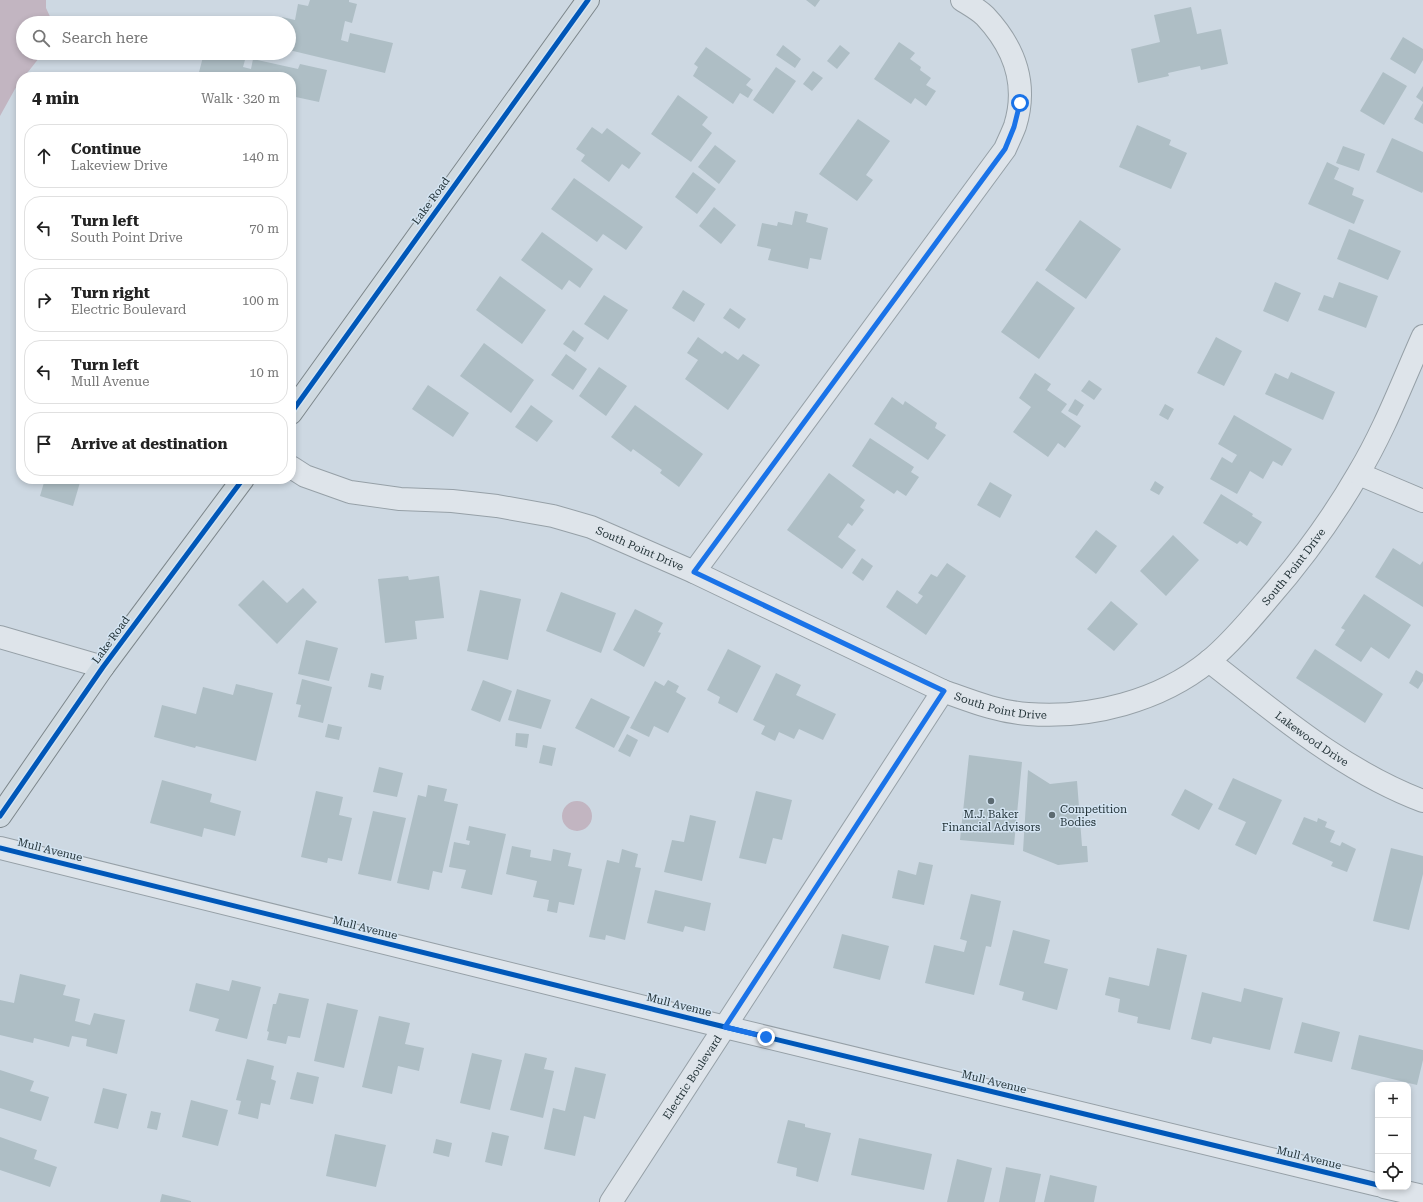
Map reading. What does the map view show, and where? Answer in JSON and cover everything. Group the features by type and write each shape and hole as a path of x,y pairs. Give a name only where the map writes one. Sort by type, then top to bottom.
{"main road":[{"name":"Lake Road","path":"296,406 588,0"},
{"name":"Lake Road","path":"0,816 103,667 240,484"}],"street":[{"path":"694,572 1005,149 1014,127 1020,103 1019,76 1013,57 1005,42 984,15 962,0"},
{"name":"South Point Drive","path":"296,470 305,476 350,492 400,499 452,501 497,506 553,516 591,527 694,572 944,691 985,706 1006,711 1028,714 1072,714 1094,712 1137,700 1178,682 1209,661 1246,624 1293,570 1358,474 1384,425 1423,336"},
{"path":"1358,474 1423,501"},
{"path":"0,637 103,667"},
{"name":"Lakewood Drive","path":"1209,661 1307,736 1374,780 1423,801"},
{"name":"Electric Boulevard","path":"611,1202 944,691"},
{"name":"Mull Avenue","path":"0,848 1375,1185"},
{"path":"1397,1190 1423,1196"}],"shaded area":[{"path":"0,0 46,0 46,8 50,16 16,16 16,60 37,60 28,72 16,72 16,88 0,116"},
{"path":"577,801 588,805 592,816 588,827 577,831 566,827 562,816 566,805"}],"building":[{"path":"310,0 349,0 349,2 357,4 352,23 345,21 341,40 348,42 350,33 393,43 385,73 296,52 296,16 298,4 308,6"},
{"path":"806,0 820,0 815,7"},
{"path":"1191,7 1197,34 1221,29 1228,64 1201,70 1200,66 1168,73 1169,76 1138,83 1131,49 1160,42 1154,15"},
{"path":"1403,37 1423,49 1423,60 1415,74 1390,59"},
{"path":"899,42 915,53 910,59 921,67 920,70 931,78 926,85 936,91 926,106 915,98 911,104 874,79"},
{"path":"783,45 801,59 795,68 776,55"},
{"path":"840,45 850,53 837,69 827,61"},
{"path":"706,47 751,79 746,85 753,90 748,98 740,93 733,104 693,76 698,67 694,64"},
{"path":"202,60 245,60 243,67 251,69 253,60 258,60 298,69 300,64 327,70 319,102 296,97 296,72 199,72"},
{"path":"776,67 796,81 773,114 753,100"},
{"path":"813,71 823,78 812,91 803,84"},
{"path":"1383,72 1407,86 1384,125 1360,111"},
{"path":"1423,86 1423,102 1416,97"},
{"path":"678,95 708,117 702,125 712,133 691,162 651,134"},
{"path":"1423,103 1423,124 1414,119"},
{"path":"858,119 890,141 866,175 873,180 857,201 819,174"},
{"path":"1137,125 1171,140 1169,145 1187,153 1171,189 1119,167"},
{"path":"592,127 602,134 607,128 641,153 629,169 622,164 609,182 581,161 585,155 576,149"},
{"path":"1392,138 1423,152 1422,193 1376,172"},
{"path":"715,145 736,161 719,184 698,167"},
{"path":"1343,146 1365,154 1359,171 1336,163"},
{"path":"1327,162 1339,168 1334,179 1354,188 1352,195 1364,200 1354,224 1308,204"},
{"path":"693,172 716,189 697,214 675,197"},
{"path":"574,178 643,227 626,250 603,234 597,242 551,209"},
{"path":"714,207 736,225 721,244 699,226"},
{"path":"795,211 808,214 806,222 828,228 821,260 810,258 808,269 768,260 771,249 757,246 762,223 777,226 778,222 792,225"},
{"path":"1080,220 1121,249 1086,299 1045,270"},
{"path":"1349,229 1401,251 1388,280 1337,259"},
{"path":"542,232 593,269 580,288 569,280 562,290 521,260"},
{"path":"500,276 546,310 522,344 476,310"},
{"path":"1037,281 1075,308 1039,359 1001,332"},
{"path":"1275,282 1301,293 1288,322 1263,311"},
{"path":"1339,282 1378,296 1366,328 1318,310 1324,295 1333,298"},
{"path":"683,290 705,304 694,322 672,308"},
{"path":"604,295 628,310 608,340 584,324"},
{"path":"730,308 746,319 739,329 723,318"},
{"path":"573,330 584,338 575,352 563,344"},
{"path":"698,337 722,354 725,351 738,360 743,354 760,365 728,410 685,379 698,360 687,353"},
{"path":"1216,337 1242,351 1224,386 1197,373"},
{"path":"484,343 534,380 511,413 460,376"},
{"path":"566,354 587,369 573,390 551,375"},
{"path":"599,367 627,386 606,416 579,396"},
{"path":"1291,372 1335,392 1323,420 1265,394 1275,373 1288,379"},
{"path":"1035,373 1051,384 1047,390 1067,404 1061,412 1081,426 1065,448 1058,443 1048,457 1013,432 1031,407 1019,398"},
{"path":"1089,380 1102,389 1094,400 1081,391"},
{"path":"428,385 469,413 453,437 412,409"},
{"path":"892,397 903,405 905,401 937,423 935,428 946,435 928,460 874,424"},
{"path":"1075,399 1084,405 1077,416 1068,411"},
{"path":"1165,404 1174,409 1168,420 1159,415"},
{"path":"531,405 553,421 537,442 515,427"},
{"path":"635,405 703,454 679,487 660,473 662,470 633,449 631,452 611,437"},
{"path":"1234,415 1292,449 1282,466 1273,461 1263,479 1250,471 1237,494 1210,479 1222,457 1232,463 1237,455 1218,444"},
{"path":"870,438 914,467 911,472 919,477 906,496 897,490 894,494 852,466"},
{"path":"829,473 865,500 860,507 864,510 852,526 848,523 838,537 856,550 842,569 787,530"},
{"path":"1155,481 1164,487 1159,495 1150,490"},
{"path":"990,482 1012,495 1000,518 977,505"},
{"path":"44,484 80,484 73,506 40,496"},
{"path":"1221,494 1253,514 1252,516 1262,522 1247,546 1240,541 1237,544 1203,523"},
{"path":"1096,530 1117,546 1096,574 1075,557"},
{"path":"1173,535 1199,560 1166,596 1140,571"},
{"path":"1393,548 1420,565 1423,561 1423,607 1375,577"},
{"path":"862,558 873,566 863,581 852,573"},
{"path":"947,563 966,576 926,635 886,607 897,590 917,604 923,596 918,593 931,574 937,577"},
{"path":"408,576 409,580 439,576 444,618 415,621 417,639 385,643 378,579"},
{"path":"263,580 287,603 303,588 317,602 277,644 238,605"},
{"path":"480,590 521,599 508,660 467,651"},
{"path":"561,592 616,613 601,653 546,631"},
{"path":"1364,594 1411,625 1389,659 1371,647 1361,662 1335,645 1345,630 1341,628"},
{"path":"1111,601 1138,624 1114,651 1087,629"},
{"path":"635,609 663,623 658,632 661,633 644,667 613,650"},
{"path":"306,640 338,648 329,681 298,674"},
{"path":"728,649 761,666 737,713 718,703 720,697 707,690"},
{"path":"1315,649 1383,694 1365,723 1296,678"},
{"path":"1416,670 1423,674 1423,681 1418,689 1409,683"},
{"path":"371,673 384,676 381,690 368,687"},
{"path":"776,673 801,685 796,695 836,714 823,740 799,729 794,739 779,732 775,741 761,734 765,726 753,720"},
{"path":"302,679 332,687 323,723 298,717 301,705 296,704"},
{"path":"483,680 512,691 500,722 471,710"},
{"path":"668,680 679,686 676,692 686,698 668,733 654,726 649,737 630,728 655,681 664,686"},
{"path":"236,684 273,693 256,761 196,746 195,748 154,737 162,705 196,714 203,687 233,695"},
{"path":"517,689 551,700 541,729 508,720"},
{"path":"591,698 630,717 614,748 575,728"},
{"path":"328,724 342,727 339,740 325,737"},
{"path":"516,733 529,734 527,748 515,746"},
{"path":"627,734 638,740 630,757 618,751"},
{"path":"543,745 556,748 552,766 539,763"},
{"name":"M.J. Baker Financial Advisors","path":"969,755 1022,762 1014,845 960,840"},
{"path":"379,767 403,773 397,797 373,792"},
{"name":"Competition Bodies","path":"1028,770 1050,784 1077,781 1082,846 1087,846 1088,862 1058,865 1023,851"},
{"path":"1233,778 1282,800 1256,855 1235,845 1246,822 1218,809"},
{"path":"162,780 212,794 210,802 241,811 235,836 204,828 202,837 150,823"},
{"path":"428,785 447,789 444,801 458,804 442,873 433,871 429,890 397,883 418,795 426,797"},
{"path":"1185,789 1213,804 1199,830 1171,815"},
{"path":"316,791 343,797 339,815 352,818 342,861 328,858 327,863 301,857"},
{"path":"756,791 792,800 782,840 773,838 766,864 739,858"},
{"path":"373,811 406,818 391,881 358,874"},
{"path":"690,815 716,821 702,881 664,872 672,840 684,842"},
{"path":"1304,817 1317,822 1318,818 1327,822 1325,827 1335,831 1330,842 1340,846 1342,842 1356,849 1347,872 1331,866 1333,862 1292,844"},
{"path":"469,826 506,834 492,895 461,888 466,870 449,867 454,842 469,845 470,841 466,840"},
{"path":"512,846 531,850 530,857 551,861 553,849 571,853 568,866 582,869 574,905 559,902 557,913 547,911 549,900 533,897 537,881 506,874"},
{"path":"1391,848 1423,856 1423,874 1409,930 1373,921"},
{"path":"622,849 638,854 635,867 641,868 625,940 606,935 605,940 589,937 607,860 619,863"},
{"path":"919,862 933,865 924,905 892,898 898,870 916,875"},
{"path":"655,890 711,903 705,931 685,926 683,932 647,923"},
{"path":"971,894 1001,901 991,947 986,946 974,995 925,983 934,945 964,952 967,941 960,939"},
{"path":"1013,930 1050,940 1044,963 1068,969 1057,1010 1022,1000 1024,992 999,985"},
{"path":"842,934 889,946 880,980 833,968"},
{"path":"1157,948 1187,955 1170,1030 1137,1023 1138,1017 1118,1012 1120,999 1105,995 1109,977 1149,986"},
{"path":"20,974 66,985 63,995 80,999 75,1021 90,1025 94,1013 125,1020 117,1054 86,1046 87,1039 72,1036 69,1047 34,1038 33,1043 0,1035 0,1000 14,1003"},
{"path":"232,980 261,987 247,1039 215,1031 219,1019 189,1011 196,983 229,991"},
{"path":"1244,988 1283,998 1270,1050 1213,1037 1211,1044 1191,1039 1202,992 1241,1002"},
{"path":"279,993 309,999 300,1038 288,1036 286,1044 267,1040 269,1032 267,1031 273,1004 276,1004"},
{"path":"327,1003 358,1010 344,1068 314,1061"},
{"path":"379,1016 410,1023 405,1044 424,1048 419,1071 398,1066 392,1094 362,1087"},
{"path":"1302,1022 1340,1032 1332,1062 1294,1053"},
{"path":"1359,1035 1423,1050 1423,1060 1417,1085 1411,1084 1411,1082 1405,1082 1351,1069"},
{"path":"472,1053 502,1060 490,1110 460,1103"},
{"path":"525,1053 547,1058 544,1069 554,1071 543,1118 510,1110"},
{"path":"247,1059 274,1066 271,1079 276,1081 270,1105 261,1103 258,1119 238,1114 241,1101 236,1100"},
{"path":"575,1067 606,1074 595,1119 584,1116 575,1156 544,1149 553,1108 565,1111"},
{"path":"0,1070 34,1081 30,1091 49,1097 41,1121 0,1108"},
{"path":"297,1072 319,1077 313,1104 290,1099"},
{"path":"103,1088 127,1094 118,1129 94,1123"},
{"path":"191,1100 228,1110 218,1146 182,1137"},
{"path":"151,1111 161,1113 157,1130 147,1128"},
{"path":"788,1120 805,1124 805,1127 831,1133 818,1182 796,1176 797,1168 777,1163"},
{"path":"492,1132 509,1136 502,1166 485,1162"},
{"path":"335,1134 386,1145 376,1187 326,1176"},
{"path":"0,1137 37,1150 34,1159 57,1167 50,1187 0,1170"},
{"path":"859,1138 932,1154 924,1190 851,1175"},
{"path":"436,1139 452,1143 449,1157 433,1153"},
{"path":"957,1159 992,1168 984,1202 947,1202"},
{"path":"1006,1167 1041,1174 1035,1202 999,1202"},
{"path":"1050,1175 1097,1186 1094,1202 1044,1202"},
{"path":"162,1194 191,1201 191,1202 160,1202"}],"cycle path":[{"path":"296,406 588,0"},
{"path":"0,816 103,667 239,484"},
{"path":"0,848 725,1027 1375,1184"}],"place":[{"name":"M.J. Baker Financial Advisors","path":"991,801"},
{"name":"Competition Bodies","path":"1052,815"}],"route":[{"path":"766,1037 725,1027 944,691 694,572 1005,149 1014,127 1020,103"}]}
